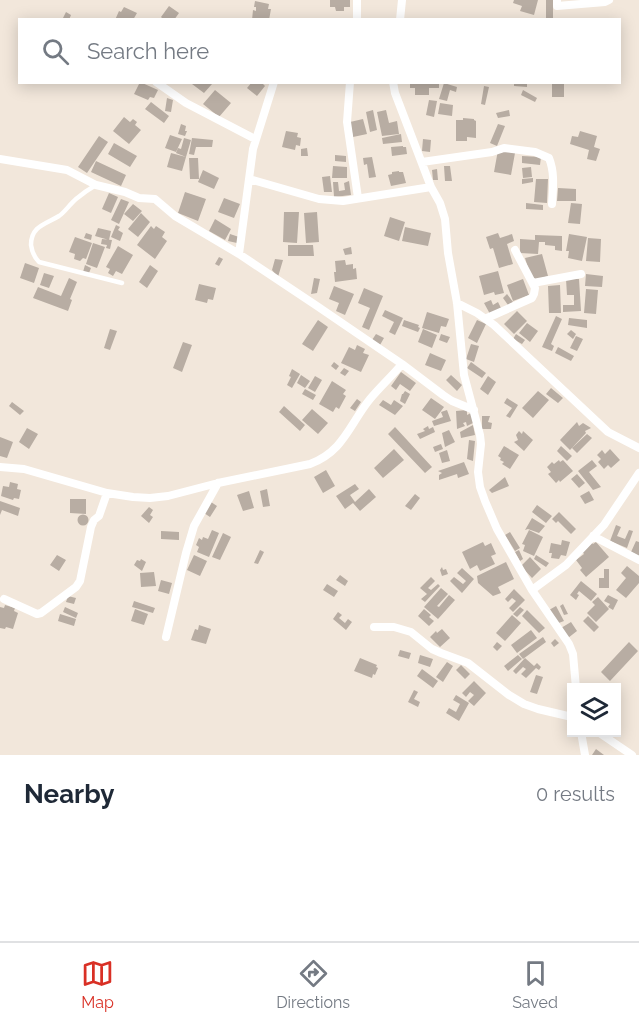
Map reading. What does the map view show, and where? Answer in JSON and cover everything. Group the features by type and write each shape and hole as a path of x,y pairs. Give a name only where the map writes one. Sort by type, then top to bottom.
{"street":[{"path":"357,0 357,18"},
{"path":"400,18 402,0"},
{"path":"557,0 557,6 609,0"},
{"path":"159,84 186,103 255,139"},
{"path":"239,254 255,139 273,84"},
{"path":"350,84 347,122 358,198"},
{"path":"393,84 445,219 448,253 458,303 464,375 474,410 480,444 478,472 485,501 497,529 532,590 573,654 576,683"},
{"path":"422,162 492,152 504,148 535,152 549,158 551,164 554,181 552,204"},
{"path":"0,159 67,170 96,185 139,198 155,199 175,216 239,254 402,364 443,396 474,410"},
{"path":"249,178 329,201 343,201 431,187"},
{"path":"487,318 532,298 534,294 533,283 515,250"},
{"path":"533,283 580,274"},
{"path":"458,303 487,318 608,432 639,448"},
{"path":"0,467 24,469 107,493 150,498 310,464 333,452 371,399 402,364"},
{"path":"532,590 566,565 604,525 639,473"},
{"path":"166,637 194,526 218,483"},
{"path":"4,599 37,614 76,587 80,581 91,527 99,516 107,493"},
{"path":"593,536 639,560"},
{"path":"374,627 394,627 411,632 432,649 468,663 524,704 567,716"},
{"path":"582,737 585,755"},
{"path":"605,737 632,755"}],"lane":[{"path":"96,185 77,198 60,215 34,230 31,248 39,262 122,283"}],"building":[{"path":"330,0 350,0 350,7 344,7 344,11 336,11 335,7 330,7"},
{"path":"514,0 538,0 534,15 520,11 522,6 513,3"},
{"path":"546,0 553,0 553,18 546,18"},
{"path":"255,1 269,4 268,9 271,9 269,18 252,18 253,10 256,11"},
{"path":"169,6 179,13 175,18 161,17"},
{"path":"124,7 137,13 134,18 116,18 119,11 121,12"},
{"path":"66,12 71,15 70,18 63,18"},
{"path":"139,84 158,90 154,98 150,97 148,100 134,94"},
{"path":"192,84 212,84 204,93"},
{"path":"250,84 265,86 257,96 247,88"},
{"path":"410,84 439,84 439,88 429,88 429,95 415,95 415,88 410,88"},
{"path":"444,84 457,87 456,92 450,90 447,101 439,99"},
{"path":"514,84 527,84 527,87 514,86"},
{"path":"552,84 564,84 564,97 552,97"},
{"path":"484,86 489,87 485,105 481,104"},
{"path":"215,90 231,103 219,117 203,104"},
{"path":"523,90 537,98 535,102 521,95"},
{"path":"167,98 173,100 171,112 165,111"},
{"path":"429,100 437,101 434,117 426,115"},
{"path":"151,102 169,116 164,123 145,109"},
{"path":"440,103 453,105 452,116 438,114"},
{"path":"373,110 377,130 370,132 366,112"},
{"path":"386,110 389,123 397,121 399,134 382,136 377,112"},
{"path":"509,110 510,116 498,118 496,113"},
{"path":"124,117 130,122 133,119 137,122 135,125 141,130 129,144 113,131"},
{"path":"463,118 476,121 476,138 467,137 467,141 456,141 456,120 463,120"},
{"path":"363,119 367,134 353,137 350,122"},
{"path":"181,124 186,126 185,136 178,134"},
{"path":"498,124 505,126 497,146 490,143"},
{"path":"286,131 298,133 297,137 301,138 300,146 296,145 295,150 282,147"},
{"path":"580,131 597,136 594,147 600,149 596,161 587,159 589,150 570,144 572,136 578,137"},
{"path":"401,134 402,142 383,144 382,138"},
{"path":"170,135 182,139 176,152 165,148"},
{"path":"99,136 108,142 87,173 78,167"},
{"path":"184,138 191,140 186,157 176,153 178,148 181,149"},
{"path":"192,138 213,140 212,147 196,147 194,155 189,154"},
{"path":"423,139 431,140 430,152 422,151"},
{"path":"114,143 137,156 130,167 108,154"},
{"path":"391,147 406,147 407,154 392,156"},
{"path":"307,148 308,156 301,156 301,149"},
{"path":"498,150 515,153 511,175 494,172"},
{"path":"171,153 186,157 182,171 167,167"},
{"path":"335,155 346,156 346,162 335,161"},
{"path":"522,156 541,157 540,165 522,163"},
{"path":"372,157 376,177 369,178 367,164 364,165 363,158"},
{"path":"189,158 198,158 199,179 190,179"},
{"path":"96,161 126,175 121,186 91,172"},
{"path":"333,166 347,167 347,178 332,178"},
{"path":"444,166 450,166 452,181 445,181"},
{"path":"531,167 532,177 523,178 522,168"},
{"path":"437,169 438,180 433,180 432,170"},
{"path":"203,170 219,178 214,189 198,182"},
{"path":"403,172 406,183 391,186 388,175"},
{"path":"330,176 332,192 324,192 322,177"},
{"path":"533,178 533,182 522,184 522,179"},
{"path":"536,179 548,179 547,203 534,202"},
{"path":"349,181 351,195 334,197 333,182 338,182 339,191 345,190 344,183"},
{"path":"558,188 576,189 576,201 557,201"},
{"path":"185,192 206,199 198,221 178,213"},
{"path":"109,193 118,197 111,213 102,209"},
{"path":"224,198 240,204 234,218 218,212"},
{"path":"121,199 129,202 119,224 111,220"},
{"path":"526,203 543,205 543,210 526,209"},
{"path":"571,203 582,204 580,224 568,223"},
{"path":"133,204 142,211 133,221 124,214"},
{"path":"284,212 299,212 297,243 283,242"},
{"path":"317,212 319,242 306,243 304,213"},
{"path":"141,213 150,222 138,237 128,229"},
{"path":"390,217 405,222 399,241 384,236"},
{"path":"215,219 231,229 225,240 209,231"},
{"path":"116,225 123,233 120,241 111,237"},
{"path":"151,226 154,229 156,226 165,232 162,237 167,241 155,259 137,245"},
{"path":"405,227 431,233 428,246 402,241"},
{"path":"98,228 111,231 109,240 95,236"},
{"path":"86,233 92,235 91,240 84,238"},
{"path":"498,233 500,238 512,234 514,241 507,244 513,264 499,268 493,248 490,249 486,237"},
{"path":"230,234 239,237 237,243 228,241"},
{"path":"569,234 587,237 582,261 568,258 569,251 566,251"},
{"path":"535,235 562,236 562,251 555,250 555,246 545,245 545,242 539,242 538,254 520,253 520,239 535,240"},
{"path":"75,237 92,243 86,259 83,258 80,261 74,259 75,254 69,252"},
{"path":"588,238 601,239 600,262 586,261"},
{"path":"102,239 112,240 110,249 106,248 107,245 101,244"},
{"path":"93,243 105,247 97,268 86,264"},
{"path":"288,245 313,245 314,256 288,256"},
{"path":"118,246 133,255 122,274 116,271 113,276 108,273 110,269 106,267"},
{"path":"351,247 352,254 345,255 343,249"},
{"path":"542,254 548,276 532,281 525,258"},
{"path":"219,257 223,259 219,266 215,264"},
{"path":"275,259 283,260 278,277 272,270"},
{"path":"345,260 346,265 353,264 353,269 356,268 357,279 335,282 335,261"},
{"path":"25,263 39,268 34,283 20,278"},
{"path":"85,265 91,268 89,273 83,272"},
{"path":"150,265 158,271 147,288 139,282"},
{"path":"498,271 504,293 495,295 494,292 484,295 479,276"},
{"path":"44,273 54,276 49,288 40,285"},
{"path":"586,274 603,276 602,287 585,286"},
{"path":"69,278 77,282 68,311 33,298 38,287 61,296"},
{"path":"314,278 320,279 317,293 311,294"},
{"path":"523,279 529,295 513,301 507,285"},
{"path":"566,279 579,279 581,311 563,312 563,305 574,305 574,295 567,295"},
{"path":"199,284 216,288 213,300 208,299 207,303 195,300"},
{"path":"560,285 561,313 549,313 548,286"},
{"path":"334,286 354,294 345,315 336,311 339,303 329,299"},
{"path":"364,288 383,296 369,330 362,327 370,308 358,303"},
{"path":"586,289 598,290 596,314 584,313"},
{"path":"507,294 513,302 508,305 503,298"},
{"path":"491,300 493,305 498,302 501,308 490,314 484,303"},
{"path":"385,310 403,318 395,335 389,332 394,322 382,316"},
{"path":"517,311 527,321 514,334 504,324"},
{"path":"427,312 449,319 446,327 441,326 439,333 422,328"},
{"path":"556,316 562,319 551,344 554,346 552,351 542,347"},
{"path":"569,318 587,320 587,328 568,325"},
{"path":"318,320 328,327 313,351 302,344"},
{"path":"404,320 419,325 418,332 402,326"},
{"path":"477,320 486,324 477,343 468,338"},
{"path":"527,323 538,331 530,342 519,333"},
{"path":"110,329 117,331 110,350 104,348"},
{"path":"423,329 437,335 432,348 418,342"},
{"path":"571,330 576,334 573,339 567,334"},
{"path":"376,334 384,338 380,345 372,340"},
{"path":"441,334 450,337 447,343 439,340"},
{"path":"516,334 525,340 522,344 513,339"},
{"path":"576,336 583,339 577,351 570,348"},
{"path":"183,342 192,345 182,372 173,368"},
{"path":"471,344 479,346 474,362 466,359"},
{"path":"357,345 365,349 363,353 369,355 361,372 341,363 349,347 355,350"},
{"path":"558,347 574,356 571,361 555,353"},
{"path":"430,353 446,360 441,371 425,365"},
{"path":"334,362 339,366 336,370 331,366"},
{"path":"471,362 486,373 482,378 467,368"},
{"path":"344,368 349,371 345,376 340,373"},
{"path":"292,369 300,374 292,388 287,385"},
{"path":"401,372 416,383 410,391 400,384 396,390 391,386"},
{"path":"301,375 310,381 305,388 297,383"},
{"path":"451,375 462,385 457,391 446,380"},
{"path":"315,376 322,380 315,392 308,388"},
{"path":"488,376 496,382 488,395 480,389"},
{"path":"332,381 346,390 343,394 346,396 339,409 336,407 333,412 319,404"},
{"path":"551,388 563,398 558,403 546,394"},
{"path":"305,389 316,395 313,400 302,394"},
{"path":"405,391 410,394 405,404 400,401"},
{"path":"538,391 549,400 533,418 522,408"},
{"path":"431,398 444,407 435,419 422,410"},
{"path":"507,398 518,405 510,418 506,416 512,408 504,403"},
{"path":"357,399 361,402 355,411 350,408"},
{"path":"383,400 391,405 394,400 403,406 395,415 379,405"},
{"path":"12,402 24,411 20,415 9,406"},
{"path":"284,406 305,425 300,431 279,412"},
{"path":"312,409 328,423 318,434 302,420"},
{"path":"447,410 451,421 434,426 432,421 443,417 441,412"},
{"path":"467,410 467,415 471,413 475,422 467,426 466,422 463,423 465,426 457,429 456,411"},
{"path":"482,416 490,416 488,422 492,423 491,429 482,429"},
{"path":"577,422 579,426 583,423 591,428 585,431 586,433 570,450 560,440"},
{"path":"473,425 475,435 461,438 460,432"},
{"path":"428,426 429,429 433,427 435,432 420,439 417,434 425,431 423,429"},
{"path":"395,427 432,467 425,473 388,434"},
{"path":"27,428 38,434 29,449 19,442"},
{"path":"449,430 455,442 445,447 442,433"},
{"path":"519,431 522,434 523,431 533,440 524,451 514,442 518,440 516,435"},
{"path":"587,434 592,438 577,453 572,448"},
{"path":"0,437 13,442 7,458 0,456"},
{"path":"469,440 475,441 473,461 467,459"},
{"path":"441,444 443,449 435,452 433,447"},
{"path":"504,446 519,455 510,469 502,464 504,462 498,456"},
{"path":"561,446 572,456 567,461 557,451"},
{"path":"394,449 404,460 383,478 374,468"},
{"path":"610,449 620,460 611,468 608,465 604,469 598,462 601,459 597,455 602,450 605,454"},
{"path":"447,450 450,461 442,463 439,453"},
{"path":"559,460 560,462 563,460 573,471 556,483 548,474 551,472 547,467"},
{"path":"592,460 597,466 589,472 601,487 593,490 578,471"},
{"path":"464,462 469,474 458,478 457,474 439,480 439,475 442,473 438,471"},
{"path":"326,470 335,486 323,493 314,477"},
{"path":"577,474 585,483 579,488 571,479"},
{"path":"505,477 509,486 492,493 489,490"},
{"path":"10,482 18,484 17,489 21,490 19,499 14,498 13,500 1,496 3,486 9,487"},
{"path":"355,484 359,489 350,495 355,502 369,489 376,497 360,511 353,503 345,509 336,496"},
{"path":"267,489 270,506 263,507 260,491"},
{"path":"249,491 254,508 243,511 237,495"},
{"path":"589,491 594,500 585,504 580,496"},
{"path":"415,494 420,498 411,510 405,506"},
{"path":"70,499 86,499 86,514 70,513"},
{"path":"0,501 20,508 18,516 2,510 0,515"},
{"path":"211,502 217,506 210,517 204,513"},
{"path":"537,505 552,516 546,523 532,512"},
{"path":"149,507 153,510 150,515 153,517 149,523 141,516"},
{"path":"559,512 576,529 571,534 558,521 556,523 552,519"},
{"path":"83,514 89,520 83,526 77,520"},
{"path":"532,518 545,526 539,533 525,530"},
{"path":"616,525 621,527 617,536 625,539 629,530 633,531 627,548 610,541"},
{"path":"212,530 219,533 209,557 197,552 199,547 196,545 199,538 208,539"},
{"path":"529,530 543,537 534,556 523,551 525,545 522,544"},
{"path":"161,531 179,532 179,540 161,539"},
{"path":"510,532 520,548 515,551 505,535"},
{"path":"223,533 231,537 220,560 212,557"},
{"path":"562,540 570,542 566,556 561,555 559,559 551,558 552,553 549,553 551,543 561,545"},
{"path":"636,541 639,542 639,556 631,552"},
{"path":"483,542 485,546 491,543 496,554 491,556 495,564 480,571 477,565 470,569 462,552"},
{"path":"591,542 593,544 596,542 609,557 586,577 576,560 584,554 582,551"},
{"path":"260,550 264,552 258,564 254,563"},
{"path":"519,550 523,559 520,561 515,552"},
{"path":"57,555 66,560 59,571 50,565"},
{"path":"194,555 207,561 200,576 187,570"},
{"path":"536,555 549,563 546,567 534,559"},
{"path":"530,557 541,569 532,578 521,566"},
{"path":"141,559 146,562 142,571 134,565 137,560"},
{"path":"506,562 514,579 498,587 501,593 493,596 478,583 477,576"},
{"path":"627,566 639,576 639,583 626,598 616,590 626,578 621,573"},
{"path":"442,567 448,574 442,576 440,570"},
{"path":"462,568 474,579 462,593 450,581 454,577 463,584 466,581 457,573"},
{"path":"604,569 609,569 609,588 599,588 599,578 604,578"},
{"path":"154,572 156,586 141,587 140,573"},
{"path":"340,575 348,581 345,586 336,580"},
{"path":"431,577 435,581 428,588 431,590 438,584 440,586 425,602 421,599 427,594 420,588"},
{"path":"161,580 172,583 169,594 158,591"},
{"path":"581,581 597,594 591,601 579,591 576,600 570,595"},
{"path":"327,584 338,591 334,597 323,590"},
{"path":"441,588 448,594 437,606 439,607 449,595 455,600 438,619 424,607"},
{"path":"514,589 525,600 513,612 509,608 516,601 512,598 508,602 505,599"},
{"path":"608,595 618,600 613,610 608,607 610,604 604,601"},
{"path":"68,596 76,598 74,604 66,602"},
{"path":"598,597 609,609 596,622 587,613 595,605 592,602"},
{"path":"134,601 155,608 153,613 132,607"},
{"path":"563,604 568,614 564,615 560,606"},
{"path":"5,605 15,608 14,611 18,613 13,629 0,628 0,607 4,608"},
{"path":"556,606 564,621 556,624 549,610"},
{"path":"65,607 78,613 76,618 63,612"},
{"path":"520,607 524,610 517,617 513,614"},
{"path":"135,609 148,614 144,625 131,621"},
{"path":"424,609 434,621 429,626 418,616"},
{"path":"527,610 545,628 539,633 522,616"},
{"path":"338,612 342,615 339,618 345,623 348,619 352,622 346,630 333,619"},
{"path":"60,614 76,619 74,626 58,621"},
{"path":"512,615 521,623 505,641 496,633"},
{"path":"588,616 599,627 594,632 583,621"},
{"path":"571,622 577,631 568,638 561,628"},
{"path":"199,625 211,629 206,644 191,640"},
{"path":"442,629 450,638 440,647 430,637"},
{"path":"531,630 537,638 517,653 511,645"},
{"path":"543,637 546,642 523,659 519,654"},
{"path":"555,639 559,643 554,647 551,643"},
{"path":"497,642 502,646 497,651 493,647"},
{"path":"629,642 638,651 610,681 601,672"},
{"path":"400,650 411,653 409,659 398,656"},
{"path":"420,655 433,659 430,667 418,663"},
{"path":"518,655 522,659 508,671 504,666"},
{"path":"360,658 377,665 378,668 372,678 354,671"},
{"path":"525,658 534,666 537,663 541,667 539,670 536,668 526,678 521,674 526,669 523,667 516,674 513,671"},
{"path":"447,662 453,666 443,682 436,677"},
{"path":"461,665 470,674 465,679 456,670"},
{"path":"422,669 438,681 433,688 417,676"},
{"path":"536,675 543,677 537,694 530,692"},
{"path":"474,681 486,693 474,706 468,701 474,695 470,692 466,697 462,693"},
{"path":"414,690 418,692 414,699 420,702 418,707 408,702"},
{"path":"456,695 469,703 459,721 446,713 449,708 456,712 460,704 453,700"},
{"path":"596,749 604,755 592,755"}]}
